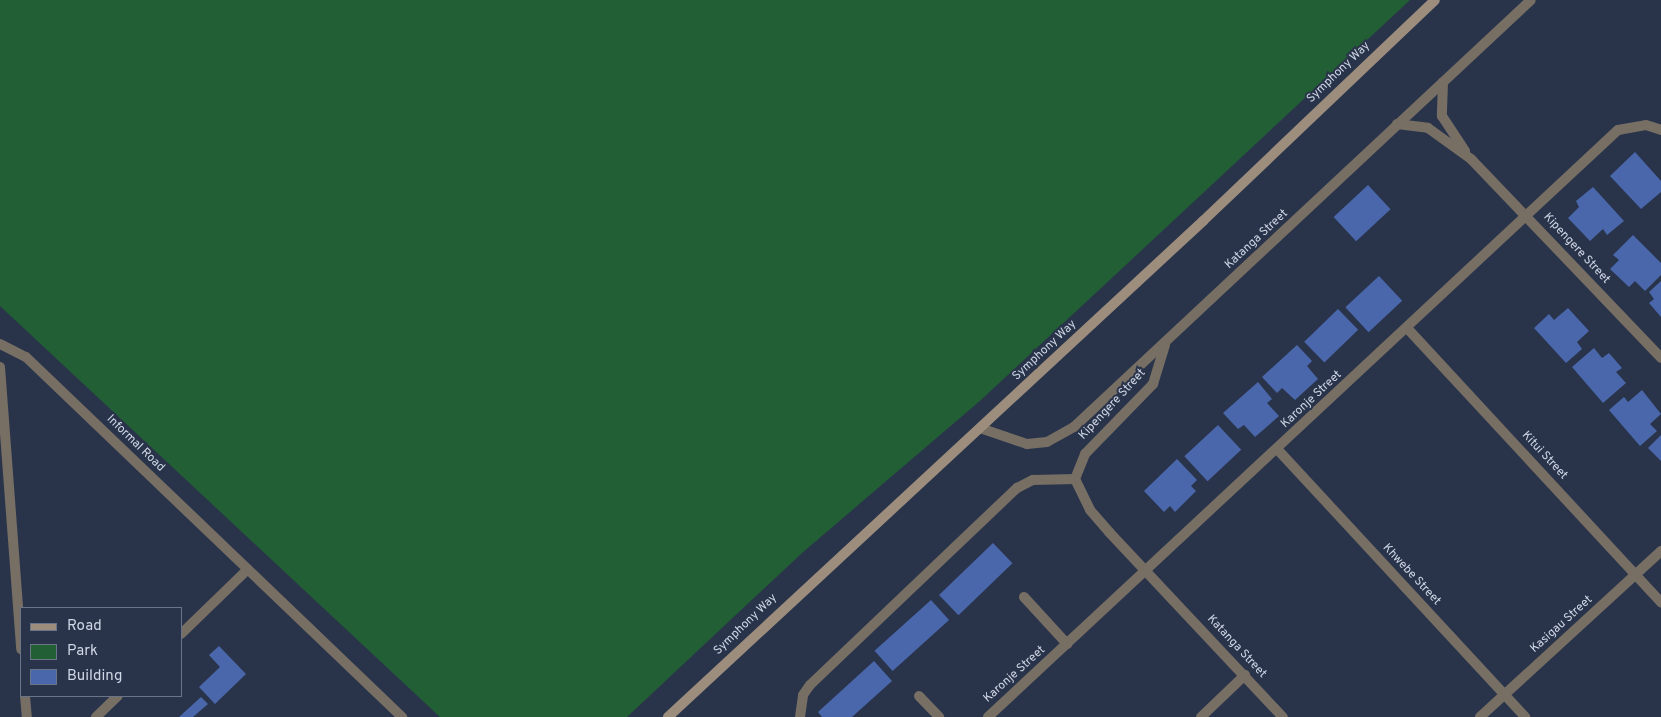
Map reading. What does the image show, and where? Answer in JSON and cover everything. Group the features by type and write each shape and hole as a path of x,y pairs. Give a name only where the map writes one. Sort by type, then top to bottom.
{"main road":[{"name":"Symphony Way","path":"668,717 781,609 980,428 1435,0"}],"street":[{"name":"Katanga Street","path":"980,428 1027,444 1047,442 1061,436 1140,362 1165,344 1531,0"},
{"name":"Kipengere Street","path":"1443,82 1442,116 1471,159"},
{"name":"Kipengere Street","path":"1397,124 1428,128 1471,159 1661,358"},
{"name":"Karonje Street","path":"988,717 1278,450 1618,130 1646,125 1661,130"},
{"name":"Kitui Street","path":"1408,328 1661,602"},
{"name":"Informal Road","path":"0,344 26,356 402,717"},
{"name":"Kipengere Street","path":"1075,479 1085,454 1153,384 1165,344"},
{"path":"0,367 20,637"},
{"name":"Khwebe Street","path":"1278,450 1525,717"},
{"name":"Katanga Street","path":"1075,479 1090,510 1148,570 1283,717"},
{"path":"800,717 804,695 810,685 1017,488 1033,480 1075,479"},
{"name":"Kasigau Street","path":"1480,717 1661,551"},
{"path":"182,633 248,569"},
{"path":"1024,597 1067,644"},
{"path":"1201,717 1244,675"},
{"path":"919,696 939,717"},
{"path":"25,697 26,717"},
{"path":"96,717 117,697"}],"green space":[{"path":"0,0 1410,0 981,400 802,553 627,717 440,717 0,306"}],"building":[{"path":"1635,152 1661,181 1661,192 1641,209 1610,176"},
{"path":"1368,185 1391,209 1356,241 1334,217"},
{"path":"1593,187 1624,221 1607,235 1603,229 1590,241 1568,218 1579,207 1576,201"},
{"path":"1633,235 1661,263 1661,275 1645,291 1635,281 1629,287 1610,269 1619,260 1613,255"},
{"path":"1379,276 1402,301 1369,332 1345,307"},
{"path":"1661,281 1661,317 1649,303 1654,299 1649,292"},
{"path":"1568,308 1589,331 1577,342 1582,349 1566,363 1534,328 1549,314 1554,320"},
{"path":"1338,309 1358,330 1324,363 1304,342"},
{"path":"1297,345 1312,361 1307,366 1318,379 1295,400 1282,388 1277,393 1262,377"},
{"path":"1594,348 1602,358 1609,353 1622,368 1616,372 1626,383 1603,403 1572,367"},
{"path":"1258,382 1272,399 1267,403 1279,416 1255,437 1244,425 1238,429 1223,413"},
{"path":"1642,390 1661,414 1650,424 1657,431 1640,446 1609,410 1624,397 1628,402"},
{"path":"1218,425 1241,450 1208,481 1184,456"},
{"path":"1661,435 1661,461 1648,448"},
{"path":"1177,459 1197,480 1191,486 1196,491 1175,512 1170,506 1164,512 1144,491"},
{"path":"993,543 1012,563 958,615 939,595"},
{"path":"931,600 949,620 893,671 875,651"},
{"path":"219,646 246,674 215,704 199,687 220,667 209,655"},
{"path":"874,661 892,681 852,717 822,717 818,712"},
{"path":"201,697 208,704 193,717 179,717"}]}
